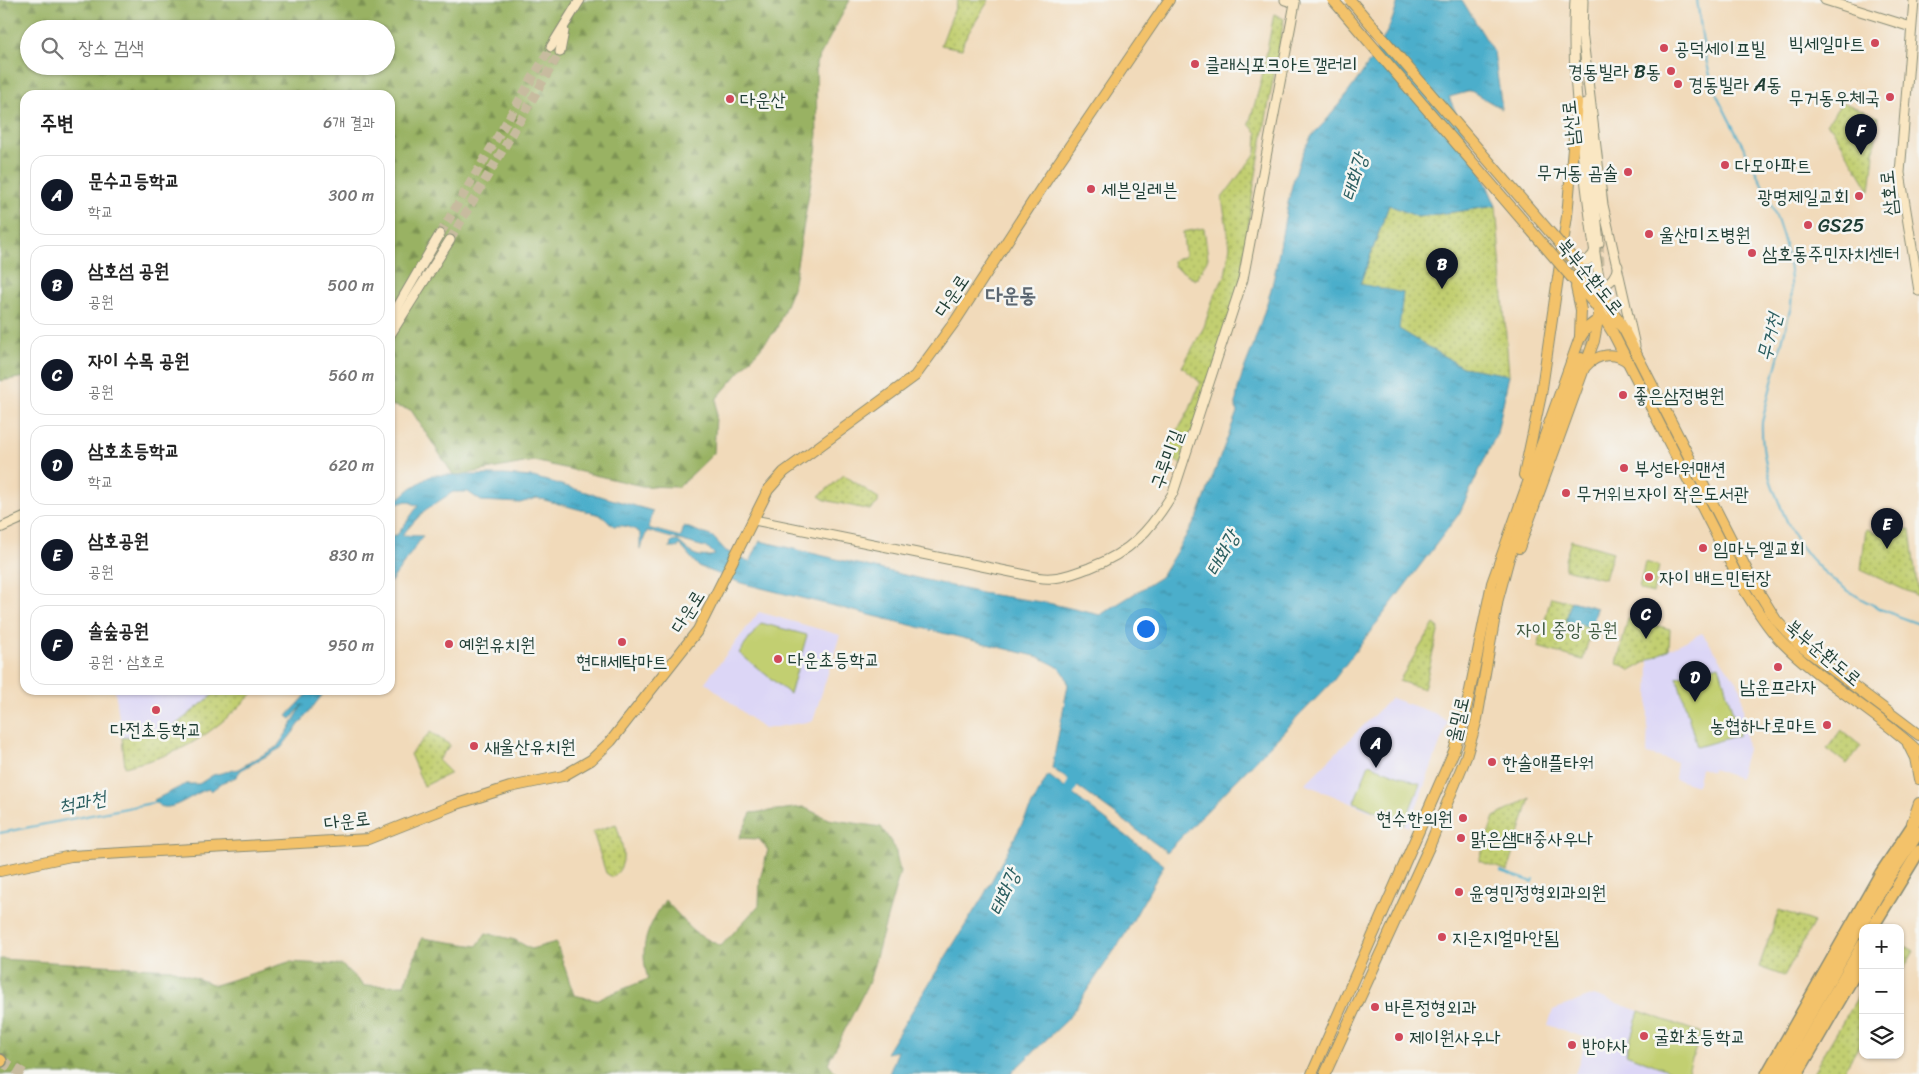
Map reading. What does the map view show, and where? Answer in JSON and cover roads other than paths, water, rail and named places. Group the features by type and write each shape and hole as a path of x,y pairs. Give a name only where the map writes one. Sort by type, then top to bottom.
{"highway":[{"path":"1770,1072 1883,886 1914,831 1919,816"},
{"path":"1874,924 1919,851"},
{"path":"1883,924 1919,859"},
{"path":"1788,1074 1859,951"},
{"path":"1798,1074 1859,967"}],"main road":[{"path":"551,47 565,28 580,0"},
{"name":"다운로","path":"0,871 71,856 368,839 454,804 510,787 562,776 591,760 610,741 698,630 720,590 768,490 784,472 883,402 915,376 956,320 1053,170 1169,0"},
{"name":"구루미길","path":"754,520 1020,574 1051,578 1076,572 1109,560 1134,543 1156,522 1174,493 1243,279 1295,3 1285,0"},
{"name":"북부순환도로","path":"1333,0 1572,278 1603,317 1613,333 1745,591 1769,628 1806,664 1906,739 1919,752"},
{"name":"북부순환도로","path":"1350,0 1598,289 1625,330 1755,586 1776,620 1812,657 1919,735"},
{"name":"남산로","path":"1575,0 1574,41 1577,103 1597,246"},
{"name":"남산로","path":"1583,0 1583,91 1597,246"},
{"path":"1825,0 1911,28"},
{"name":"삼호로","path":"1914,0 1900,173 1919,291"},
{"path":"560,52 565,28"},
{"path":"1582,31 1603,205 1637,354"},
{"path":"1510,529 1541,395 1570,191 1577,103"},
{"path":"395,311 440,234"},
{"path":"395,328 450,240"},
{"path":"1573,259 1587,261 1591,258 1597,246"},
{"path":"1492,632 1503,593 1603,317 1598,289 1597,246"},
{"path":"1572,278 1582,286 1598,289 1612,280 1618,266"},
{"path":"1572,278 1579,294 1582,310 1579,340"},
{"path":"1510,529 1579,340 1591,322 1603,317 1618,324 1625,330"},
{"path":"1584,369 1594,360 1605,355 1619,357 1628,362"},
{"name":"울밀로","path":"1324,1074 1429,847 1466,757 1477,719 1492,632 1514,541 1580,358"},
{"path":"0,528 20,519"},
{"name":"울밀로","path":"1312,1074 1454,751 1465,715 1492,583 1510,529"},
{"path":"1905,725 1919,727"},
{"path":"1906,739 1915,758 1919,779"},
{"path":"1914,831 1919,803"}],"water":[{"path":"1398,0 1462,0 1494,52 1502,109 1471,91 1449,97 1496,206 1418,217 1389,205 1360,284 1403,293 1399,329 1462,367 1509,375 1497,433 1459,514 1333,681 1167,852 1052,768 1068,685 1067,679 1061,670 1039,657 741,583 698,566 680,545 676,548 670,548 671,542 678,541 699,556 715,555 708,548 647,531 640,549 640,533 634,529 625,526 614,526 600,515 537,498 520,503 481,501 468,492 453,492 424,511 402,535 423,536 395,576 395,535 418,506 407,501 395,505 395,502 411,488 432,475 504,475 533,477 653,511 648,528 681,537 684,526 713,537 726,551 750,562 760,541 981,593 1048,603 1100,615 1161,577 1198,516 1237,412 1238,388 1270,294 1292,186 1303,152 1311,137 1327,120 1360,77 1388,30"},
{"path":"1571,601 1597,608 1592,627 1566,621"},
{"path":"306,695 322,695 281,748 241,770 236,777 223,782 211,791 209,789 203,791 172,806 165,807 159,805 154,800 186,784 199,784 213,775 238,769 277,747 303,704 291,719 287,716"},
{"path":"1048,775 1164,865 1124,936 1067,1020 1010,1074 889,1074 898,1051 886,1053 984,895"}],"waterway":[{"name":"무거천","path":"1697,0 1704,49 1713,85 1756,172 1779,224 1791,278 1791,306 1762,422 1765,462 1771,481 1793,534 1811,559 1824,572 1853,594 1869,603 1919,624"},
{"name":"태화강","path":"1064,803 1079,770"},
{"name":"척과천","path":"0,833 157,802"},
{"path":"1500,871 1533,882 1534,879"}],"tunnel":[{"path":"440,234 551,47"},
{"path":"450,240 560,52"},
{"path":"1599,243 1600,265"},
{"path":"1581,358 1591,325"},
{"path":"1,1061 24,1074"}],"place":[{"name":"빅세일마트","path":"1875,43"},
{"name":"공덕세이프빌","path":"1664,48"},
{"name":"클래식포크아트갤러리","path":"1195,64"},
{"name":"경동빌라 B동","path":"1671,71"},
{"name":"경동빌라 A동","path":"1678,84"},
{"name":"무거동우체국","path":"1890,97"},
{"name":"다운산","path":"730,99"},
{"name":"솔숲공원","path":"1861,155"},
{"name":"다모아파트","path":"1725,165"},
{"name":"무거동 곰솔","path":"1628,172"},
{"name":"세븐일레븐","path":"1091,189"},
{"name":"광명제일교회","path":"1859,196"},
{"name":"GS25","path":"1808,225"},
{"name":"울산미즈병원","path":"1649,234"},
{"name":"삼호동주민자치센터","path":"1752,253"},
{"name":"삼호섬 공원","path":"1442,289"},
{"name":"좋은삼정병원","path":"1623,395"},
{"name":"부성타워맨션","path":"1624,468"},
{"name":"무거위브자이 작은도서관","path":"1566,493"},
{"name":"임마누엘교회","path":"1703,548"},
{"name":"삼호공원","path":"1887,549"},
{"name":"자이 배드민턴장","path":"1649,577"},
{"name":"자이 수목 공원","path":"1646,639"},
{"name":"현대세탁마트","path":"622,642"},
{"name":"예원유치원","path":"449,644"},
{"name":"다운초등학교","path":"778,659"},
{"name":"남운프라자","path":"1778,667"},
{"name":"삼호초등학교","path":"1695,702"},
{"name":"다전초등학교","path":"156,710"},
{"name":"농협하나로마트","path":"1827,725"},
{"name":"새울산유치원","path":"474,746"},
{"name":"한솔애플타워","path":"1492,762"},
{"name":"문수고등학교","path":"1376,768"},
{"name":"현수한의원","path":"1463,818"},
{"name":"맑은샘대중사우나","path":"1461,838"},
{"name":"윤영민정형외과의원","path":"1459,892"},
{"name":"지은지얼마안됨","path":"1442,937"},
{"name":"바른정형외과","path":"1375,1007"},
{"name":"굴화초등학교","path":"1644,1036"},
{"name":"제이원사우나","path":"1399,1037"},
{"name":"반야사","path":"1572,1045"}],"district":[{"name":"다운동","path":"1011,295"}],"park label":[{"name":"자이 중앙 공원","path":"1567,629"}]}
